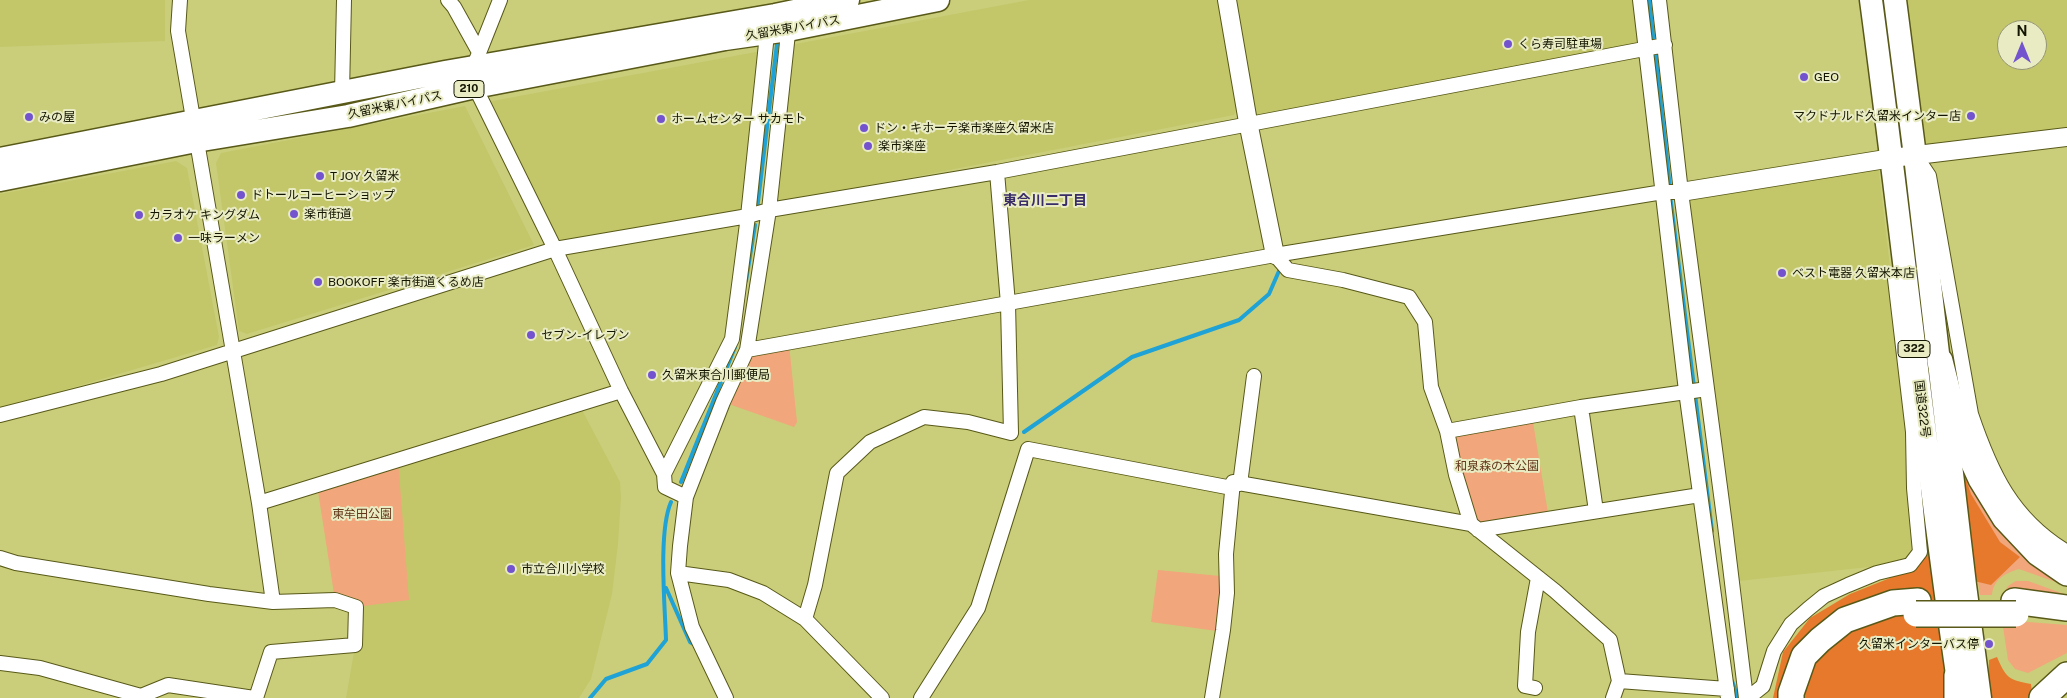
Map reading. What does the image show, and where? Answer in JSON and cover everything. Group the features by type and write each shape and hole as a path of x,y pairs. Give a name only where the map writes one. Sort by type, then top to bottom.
{"highway":[{"name":"久留米東バイパス","path":"0,180 342,93 781,15 848,0"},
{"name":"久留米東バイパス","path":"781,15 938,0"},
{"name":"国道322号","path":"1871,0 1958,691"},
{"name":"国道322号","path":"1895,0 1916,156 1931,303 1940,360 1965,585 1980,698"},
{"name":"久留米東バイパス","path":"0,159 194,131 348,116 476,69"},
{"path":"1940,360 1956,424 1981,479 2005,518 2038,553 2067,573"},
{"path":"1791,698 1804,656 1820,640 1839,625 1859,615 1894,602 1917,607 2067,608"},
{"path":"1804,698 1804,689 1824,650 1876,620 1917,607"},
{"path":"2015,607 2067,619"},
{"path":"2042,698 2067,675"}],"street":[{"path":"180,0 178,31 234,352 273,602"},
{"path":"342,93 344,0"},
{"path":"448,0 454,7 476,69 555,249 621,391 664,474 665,487 686,497"},
{"path":"476,69 500,0"},
{"path":"1227,0 1248,122 1275,255 1288,270 1343,280 1409,297 1425,322 1431,387 1447,431 1456,475 1474,527 1538,578 1610,640 1618,681 1613,698"},
{"path":"1618,681 1728,694 1686,391 1640,0"},
{"path":"1659,0 1681,192 1747,698 1763,686 1774,651 1791,624 1808,609 1824,596 1848,585 1876,574 1910,565 1920,552 1914,488 1913,432 1883,180 1892,158"},
{"path":"726,698 692,627 678,573 686,497 723,402 747,350 769,210 781,15"},
{"path":"664,474 732,339 748,216 781,15"},
{"path":"0,415 161,374 555,249 748,216 769,210 997,172 1248,122 1664,44"},
{"path":"747,350 1275,255 1663,192 1681,192 1892,158 2067,137"},
{"path":"1916,156 1929,176 1971,414 1982,446 1995,475 2016,510 2048,540 2067,552"},
{"path":"997,172 1008,304 1011,433"},
{"path":"1212,698 1219,662 1226,602 1226,554 1254,376"},
{"path":"1447,431 1707,389"},
{"path":"259,503 621,391"},
{"path":"1581,408 1596,511"},
{"path":"805,619 815,585 837,473 870,442 924,417 968,422 1011,433 1028,449 1474,527 1700,495"},
{"path":"921,698 978,608 1028,449"},
{"path":"0,558 16,563 149,585 273,602 335,600 356,607 355,645 272,652 255,698 168,684 141,697 40,668 0,663"},
{"path":"678,573 728,580 763,594 805,619 882,698"},
{"path":"1535,688 1525,686 1528,632 1538,578"}],"shaded area":[{"path":"0,0 165,0 165,41 0,47"},
{"path":"1029,0 1219,0 1238,107 1234,115 774,204 790,45"},
{"path":"1230,0 1635,0 1642,46 1252,115"},
{"path":"1905,0 2067,0 2067,129 1922,148"},
{"path":"761,51 745,213 556,244 487,102"},
{"path":"465,106 534,245 247,334 239,331 216,163 221,153"},
{"path":"176,161 187,168 219,337 217,345 0,409 0,194"},
{"path":"1878,164 1909,431 1916,551 1906,563 1739,581 1688,196"},
{"name":"市立合川小学校","path":"581,408 620,482 621,497 612,594 591,679 579,698 346,698 354,652 356,607 398,460"},
{"path":"1960,462 1971,494 2000,542 2020,557 1991,585 1974,581"},
{"path":"1927,537 1949,698 1773,698 1783,652 1810,618 1850,594 1912,571 1925,557"},
{"path":"1997,657 2003,670 2009,677 2031,684 2032,692 2028,698 1988,698 1989,660"}],"green space":[{"path":"789,344 797,422 794,427 723,402 747,350"},
{"name":"和泉森の木公園","path":"1532,416 1549,519 1478,530 1447,431"},
{"path":"1956,439 2067,579 2067,586 2019,569 1997,581 1992,595 1980,595"},
{"name":"東牟田公園","path":"398,460 409,600 356,607 335,600 317,485"},
{"path":"1158,570 1220,576 1217,631 1151,622"},
{"path":"2016,581 2028,581 2067,595 2067,603 2002,596 2008,586"},
{"path":"2002,620 2067,625 2067,653 2028,673 2015,669 2008,660"}],"waterway":[{"path":"1649,0 1654,44"},
{"path":"757,210 777,44"},
{"path":"1655,51 1670,188"},
{"path":"1670,195 1694,387"},
{"path":"746,281 755,225"},
{"path":"1024,432 1132,357 1239,320 1269,294 1279,271"},
{"path":"681,482 735,347"},
{"path":"1695,394 1712,531"},
{"path":"590,698 606,679 647,664 666,640 663,550 667,515 671,502"},
{"path":"666,588 690,642 695,645"},
{"path":"1732,681 1738,698"}],"place":[{"name":"くら寿司駐車場","path":"1508,44"},
{"name":"GEO","path":"1804,77"},
{"name":"マクドナルド久留米インター店","path":"1971,116"},
{"name":"みの屋","path":"29,117"},
{"name":"ホームセンター サカモト","path":"661,119"},
{"name":"ドン・キホーテ楽市楽座久留米店","path":"864,128"},
{"name":"楽市楽座","path":"868,146"},
{"name":"T JOY 久留米","path":"320,176"},
{"name":"ドトールコーヒーショップ","path":"241,195"},
{"name":"楽市街道","path":"294,214"},
{"name":"カラオケ キングダム","path":"139,215"},
{"name":"一味ラーメン","path":"178,238"},
{"name":"ベスト電器 久留米本店","path":"1782,273"},
{"name":"BOOKOFF 楽市街道くるめ店","path":"318,282"},
{"name":"セブン-イレブン","path":"531,335"},
{"name":"久留米東合川郵便局","path":"652,375"},
{"name":"市立合川小学校","path":"511,569"},
{"name":"久留米インターバス停","path":"1989,644"}],"district":[{"name":"東合川二丁目","path":"1045,201"}]}
